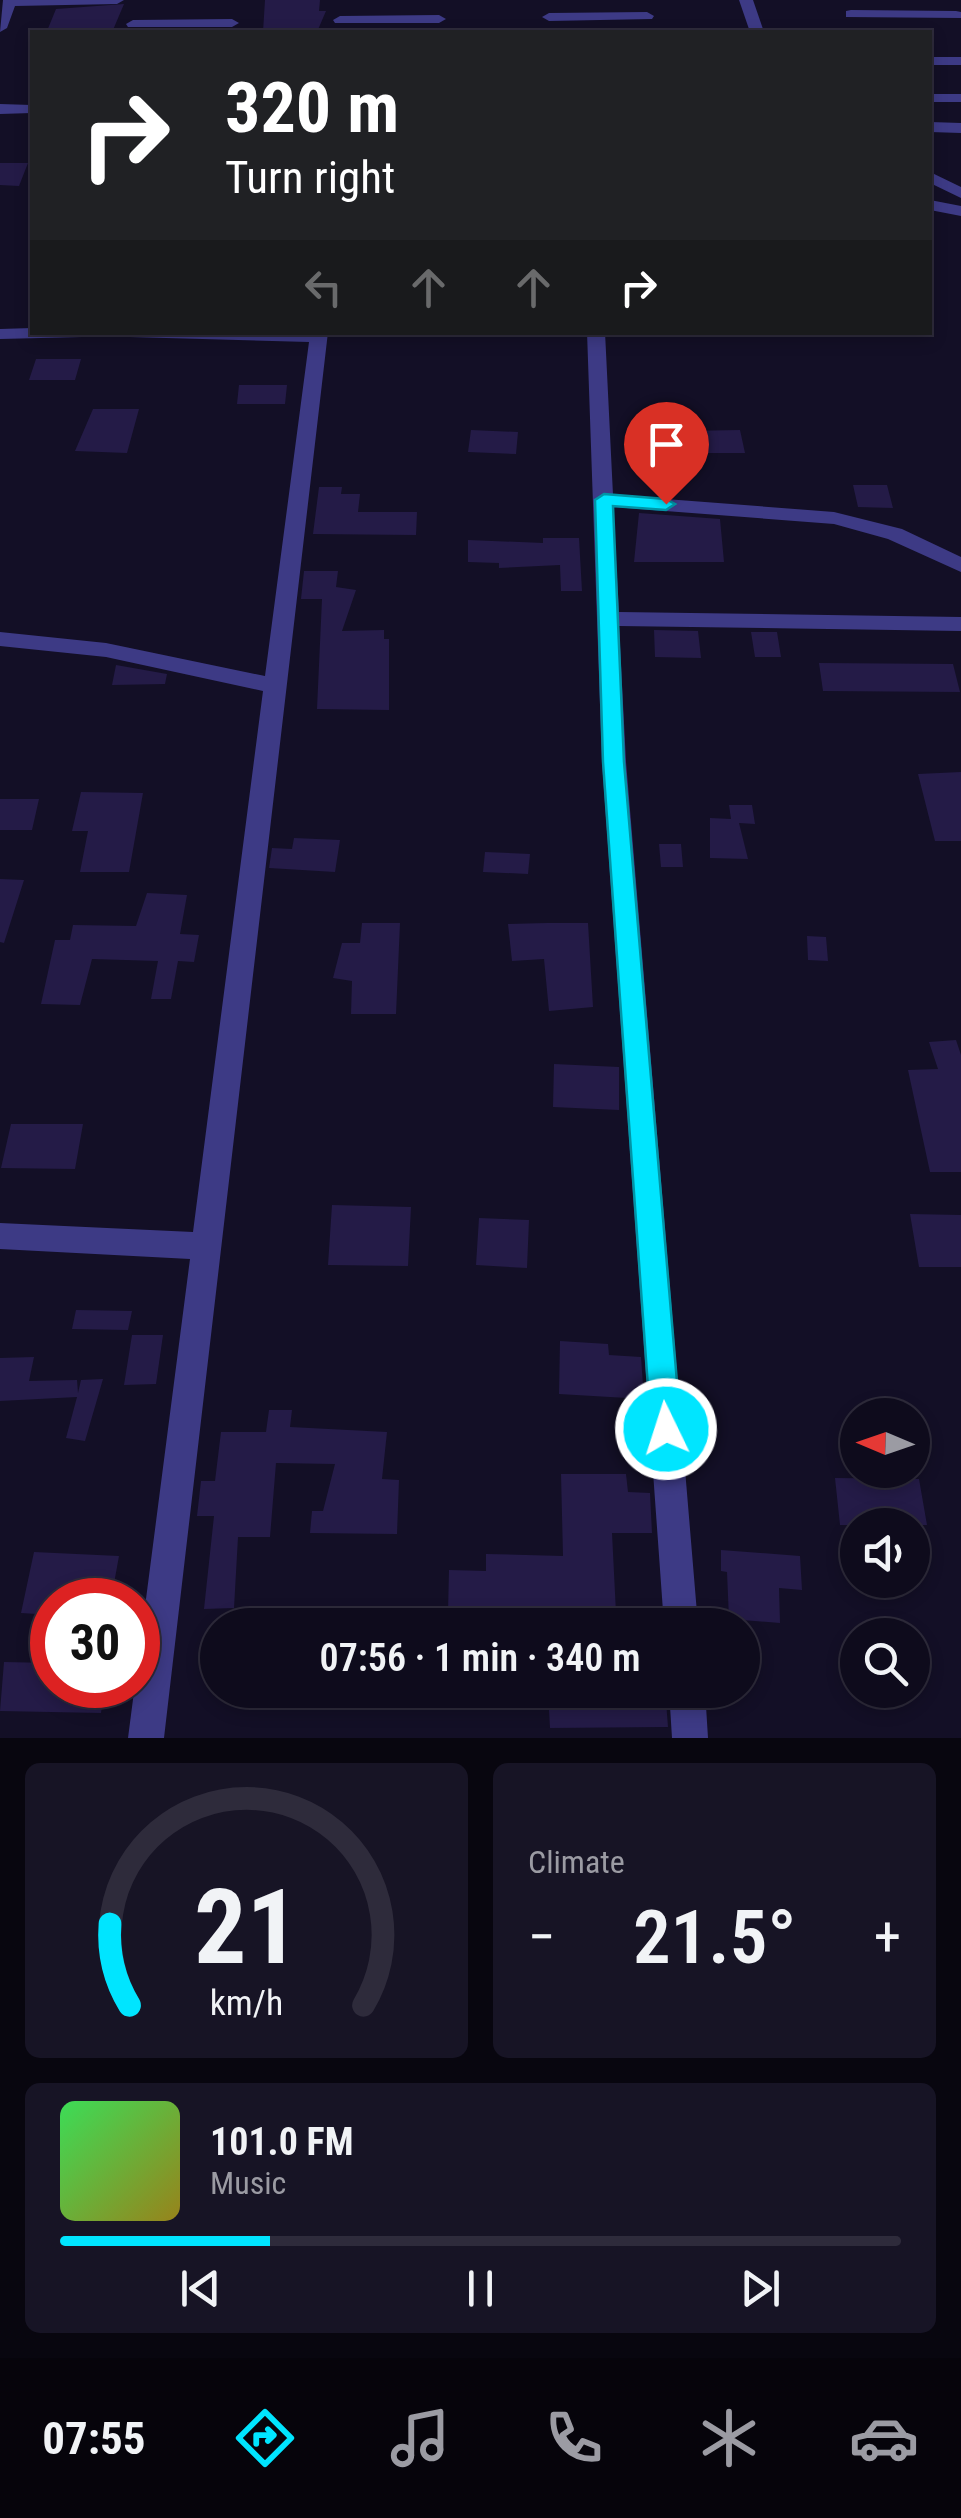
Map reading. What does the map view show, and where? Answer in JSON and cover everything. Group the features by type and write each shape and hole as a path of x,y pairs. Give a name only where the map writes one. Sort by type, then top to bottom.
{"street":[{"path":"0,28 10,1 116,0"},
{"path":"341,0 339,26 439,26 440,0"},
{"path":"547,0 550,25 645,8"},
{"path":"746,0 756,30"},
{"path":"948,0 958,19"},
{"path":"858,30 848,7 958,19"},
{"path":"133,23 232,22"},
{"path":"932,61 961,61"},
{"path":"932,98 961,98"},
{"path":"0,109 30,110"},
{"path":"932,127 961,128"},
{"path":"932,177 961,193"},
{"path":"932,206 961,211"},
{"path":"0,334 30,333"},
{"path":"146,1738 318,335"},
{"path":"596,335 614,762 681,1608"},
{"path":"604,500 834,518 895,534 961,566"},
{"path":"610,619 961,624"},
{"path":"0,638 106,650 275,686"},
{"path":"0,1236 205,1246"},
{"path":"688,1708 690,1738"}],"building":[{"path":"265,0 320,0 319,11 326,11 318,30 263,30"},
{"path":"124,4 113,30 47,30 56,9"},
{"path":"0,163 28,163 19,186 0,185"},
{"path":"36,359 81,359 75,380 29,380"},
{"path":"239,385 287,385 285,404 237,404"},
{"path":"93,409 139,409 127,453 75,451"},
{"path":"471,430 518,432 516,454 468,452"},
{"path":"740,430 745,453 689,453 686,431"},
{"path":"853,485 887,485 893,508 858,507"},
{"path":"319,487 342,487 341,494 360,494 358,512 417,512 416,535 313,534"},
{"path":"639,513 720,519 724,562 634,562"},
{"path":"543,538 579,538 582,591 561,591 560,565 499,568 499,563 468,562 468,540 543,543"},
{"path":"304,571 338,571 336,587 356,590 342,631 384,630 384,639 389,639 389,710 317,709 322,599 301,599"},
{"path":"654,630 698,631 701,658 655,657"},
{"path":"751,632 777,632 781,657 755,657"},
{"path":"819,663 953,664 960,692 823,691"},
{"path":"116,665 167,674 165,684 112,685"},
{"path":"961,772 961,841 935,841 918,774"},
{"path":"81,792 143,793 129,872 80,872 88,831 72,831"},
{"path":"0,799 39,799 32,830 0,830"},
{"path":"729,805 752,805 755,824 739,823 748,859 710,858 710,818 731,819"},
{"path":"294,838 340,840 335,872 269,868 272,848 292,849"},
{"path":"659,844 681,844 683,867 661,867"},
{"path":"485,852 530,854 528,874 483,872"},
{"path":"0,879 24,880 4,943 0,942"},
{"path":"147,893 187,895 180,934 199,935 194,962 178,961 171,999 151,999 158,961 92,959 80,1005 41,1004 55,940 70,940 73,925 136,926"},
{"path":"362,923 400,923 396,1014 351,1014 352,981 333,978 342,943 360,943"},
{"path":"588,923 593,1007 549,1011 544,959 512,961 508,924"},
{"path":"807,936 826,937 828,961 808,960"},
{"path":"956,1040 961,1055 961,1172 930,1172 908,1070 938,1069 929,1042"},
{"path":"554,1064 619,1067 619,1110 553,1107"},
{"path":"11,1124 83,1124 75,1169 1,1168"},
{"path":"332,1205 411,1207 408,1266 328,1265"},
{"path":"910,1214 961,1215 961,1267 919,1267"},
{"path":"479,1218 529,1220 527,1268 476,1265"},
{"path":"76,1310 132,1311 128,1330 72,1329"},
{"path":"132,1335 163,1335 156,1384 124,1385"},
{"path":"560,1341 608,1344 609,1355 641,1357 644,1399 559,1394"},
{"path":"34,1357 29,1381 77,1380 78,1393 81,1380 103,1379 85,1441 66,1438 77,1397 0,1401 0,1358"},
{"path":"269,1410 292,1410 290,1427 387,1432 382,1479 399,1480 397,1534 310,1533 312,1511 323,1511 335,1464 276,1463 270,1537 238,1537 234,1608 204,1608 214,1516 197,1516 201,1481 215,1481 221,1432 266,1432"},
{"path":"561,1474 626,1474 628,1492 650,1493 652,1533 612,1533 616,1608 448,1608 449,1570 486,1571 486,1554 563,1556"},
{"path":"835,1478 840,1478 840,1488 921,1488 924,1508 840,1508 840,1525"},
{"path":"721,1550 800,1556 802,1590 779,1588 780,1623 760,1621 760,1608 729,1608 727,1572 721,1571"},
{"path":"34,1552 119,1556 115,1578 30,1578 30,1614 21,1613"},
{"path":"4,1662 30,1663 30,1708 102,1708 101,1713 0,1711"},
{"path":"667,1708 668,1727 550,1728 549,1710"}],"route":[{"path":"666,504 604,500 614,762 666,1429"}]}
